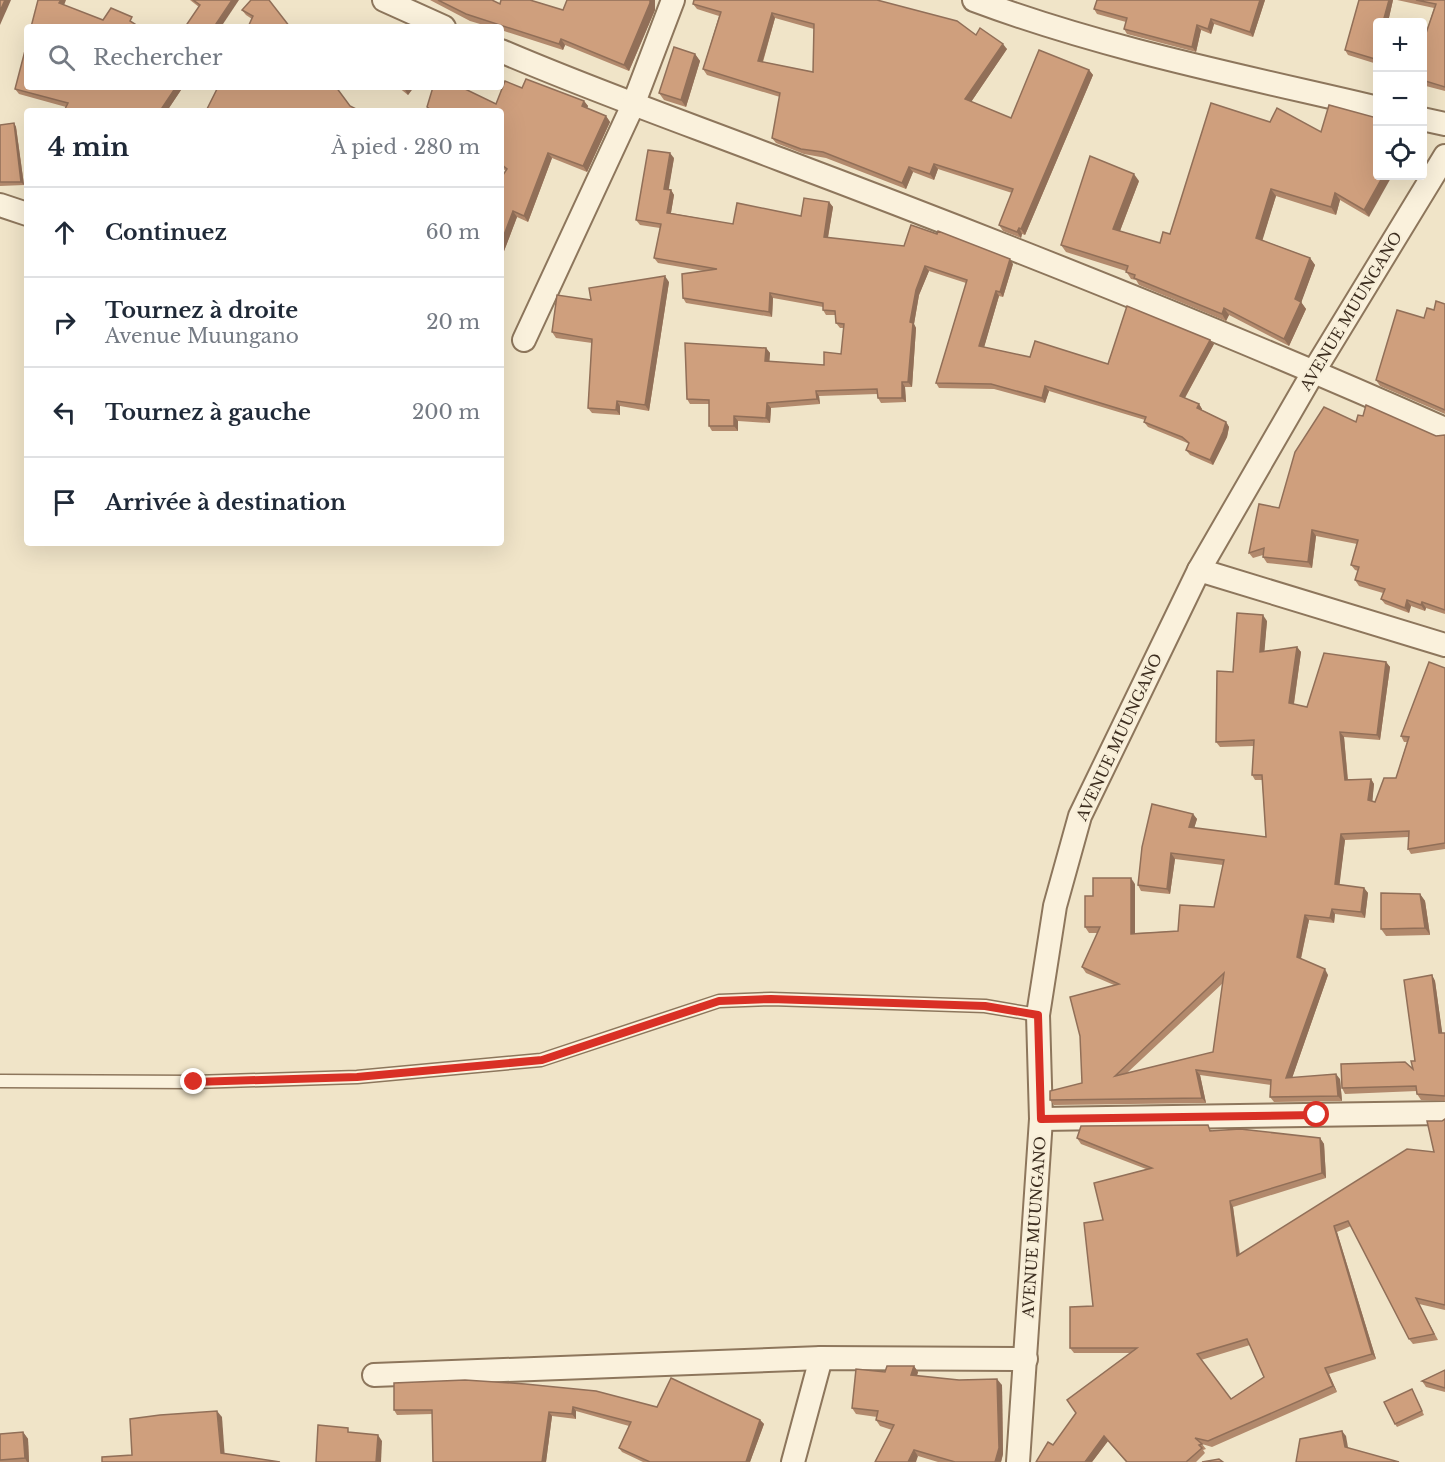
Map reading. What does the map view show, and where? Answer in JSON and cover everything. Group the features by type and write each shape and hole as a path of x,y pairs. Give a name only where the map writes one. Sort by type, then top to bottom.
{"street":[{"path":"384,0 437,24"},
{"path":"524,340 633,105 673,0"},
{"path":"974,0 1035,23 1113,45 1373,107"},
{"path":"504,52 633,105 1011,248 1314,371 1445,429"},
{"path":"1427,120 1445,124"},
{"name":"AVENUE MUUNGANO","path":"1018,1462 1041,1119 1038,1015 1055,906 1080,816 1199,570 1314,371 1445,156"},
{"path":"0,205 24,213"},
{"path":"1199,570 1445,645"},
{"path":"1041,1119 1445,1113"},
{"path":"374,1375 821,1358 1026,1359"},
{"path":"793,1462 821,1358"}],"lane":[{"path":"0,1081 194,1082 345,1077 542,1060 719,1001 771,999 985,1006 1038,1015"}],"building":[{"path":"0,0 5,0 0,11"},
{"path":"38,0 61,0 59,3 103,20 111,8 132,17 130,21 135,24 32,24"},
{"path":"193,0 232,0 216,24 187,24 200,5"},
{"path":"251,0 269,0 288,24 249,24 253,16 242,10"},
{"path":"438,0 492,0 500,4 501,0 530,0 563,10 567,0 650,0 624,65 561,39 559,44 504,26 504,24 466,14"},
{"path":"694,0 877,0 957,21 976,35 980,28 1003,44 965,99 1011,118 1039,50 1089,70 1021,229 1019,228 1017,232 999,225 1013,189 934,164 930,174 909,167 902,183 823,152 801,149 772,138 780,93 703,69 721,12 693,4","holes":["772,13 814,24 813,72 758,61"]},
{"path":"1097,0 1260,0 1250,32 1211,19 1208,29 1197,25 1192,47 1124,29 1127,18 1094,9"},
{"path":"1359,0 1389,0 1384,18 1373,18 1373,58 1345,50"},
{"path":"1416,0 1445,0 1445,87 1427,82 1427,30 1436,4"},
{"path":"674,47 695,54 681,100 659,93"},
{"path":"24,54 24,90 174,90 162,108 66,108 68,103 15,89"},
{"path":"526,79 584,101 582,106 606,116 583,166 548,153 524,216 513,211 504,235 504,174 507,169 504,166 504,108 427,107 432,90 467,90 496,104 501,90 504,90 505,81 522,88"},
{"path":"216,90 338,90 354,108 208,108"},
{"path":"1211,103 1270,122 1277,108 1321,132 1329,105 1373,117 1373,180 1381,180 1364,210 1335,193 1331,207 1271,189 1256,238 1310,258 1295,299 1301,302 1284,339 1224,308 1222,314 1134,278 1135,275 1126,272 1128,266 1061,245 1090,156 1134,174 1113,229 1160,243 1163,232 1170,234"},
{"path":"14,123 21,182 0,182 0,125"},
{"path":"648,150 670,153 664,189 671,190 667,213 733,224 737,203 801,216 804,198 829,202 824,237 904,246 911,225 937,234 938,231 1010,259 1000,292 996,291 979,346 1030,357 1035,341 1108,364 1127,306 1210,340 1180,396 1199,404 1197,408 1226,422 1210,460 1186,450 1189,443 1182,437 1144,422 1146,417 1045,386 1042,398 991,384 936,383 967,280 925,266 916,290 910,322 913,323 908,382 902,382 902,398 878,398 877,389 816,391 817,399 767,403 766,418 734,416 734,426 709,426 709,400 687,399 685,343 766,348 765,361 824,365 824,352 841,354 844,324 836,323 835,311 823,310 823,303 770,293 769,312 683,298 682,274 717,269 654,258 661,224 636,220"},
{"path":"665,276 645,405 617,401 616,410 588,408 592,339 552,332 557,295 591,300 589,288"},
{"path":"1436,301 1445,304 1445,410 1376,380 1397,310 1424,318 1427,308 1434,310"},
{"path":"1366,405 1436,436 1445,435 1445,610 1422,602 1421,605 1407,600 1405,608 1381,599 1385,589 1355,580 1359,567 1351,565 1358,540 1312,530 1308,562 1263,557 1264,548 1249,553 1259,504 1279,508 1295,452 1324,407 1356,422 1358,415 1363,416"},
{"path":"1237,613 1263,615 1260,652 1297,647 1289,703 1307,707 1324,653 1386,662 1377,735 1340,732 1345,780 1371,779 1368,800 1375,802 1384,778 1396,778 1409,737 1401,736 1429,662 1445,668 1445,843 1408,849 1409,831 1341,834 1335,884 1364,888 1361,912 1332,909 1330,918 1305,915 1297,957 1325,969 1286,1078 1336,1074 1338,1096 1270,1097 1271,1080 1196,1070 1202,1098 1050,1100 1050,1091 1082,1083 1080,1036 1070,997 1119,984 1082,967 1100,927 1085,927 1085,896 1093,896 1093,878 1131,878 1131,934 1178,931 1180,905 1214,907 1224,860 1171,853 1167,889 1138,885 1142,847 1152,804 1193,814 1189,827 1266,837 1262,775 1252,775 1254,740 1216,742 1217,671 1233,672","holes":["1224,973 1213,1052 1115,1076"]},
{"path":"1381,893 1420,894 1425,928 1381,929"},
{"path":"1432,975 1439,1033 1445,1033 1445,1096 1417,1094 1416,1086 1342,1088 1341,1064 1405,1062 1413,1069 1411,1061 1415,1061 1404,980"},
{"path":"1445,1119 1445,1305 1416,1298 1434,1334 1409,1339 1348,1221 1334,1226 1372,1354 1325,1368 1333,1386 1208,1441 1195,1438 1202,1444 1199,1445 1202,1448 1186,1462 1127,1462 1104,1436 1085,1462 1036,1462 1048,1442 1053,1445 1076,1413 1067,1400 1137,1348 1070,1348 1070,1307 1093,1306 1084,1223 1103,1220 1094,1183 1152,1168 1077,1138 1081,1126 1208,1125 1210,1131 1240,1129 1320,1138 1322,1173 1230,1201 1237,1256 1407,1149 1434,1152 1427,1121","holes":["1247,1339 1264,1377 1231,1399 1197,1354"]},
{"path":"887,1366 914,1366 911,1375 959,1380 997,1379 999,1448 995,1462 955,1462 914,1450 908,1462 875,1462 894,1425 876,1420 878,1411 852,1408 856,1369 885,1372"},
{"path":"1445,1370 1445,1388 1422,1381"},
{"path":"671,1378 760,1420 746,1462 650,1462 619,1448 631,1422 573,1407 572,1414 549,1412 542,1462 433,1462 432,1410 394,1410 394,1383 465,1380 596,1391 657,1407"},
{"path":"1412,1389 1422,1411 1395,1424 1384,1402"},
{"path":"217,1411 221,1453 280,1462 102,1462 102,1457 132,1455 130,1419"},
{"path":"318,1425 348,1428 348,1432 378,1435 376,1462 316,1462"},
{"path":"1342,1431 1345,1447 1399,1462 1296,1462 1300,1439"},
{"path":"23,1432 25,1458 0,1460 0,1434"},
{"path":"1219,1459 1223,1462 1202,1462"}],"route":[{"path":"194,1082 357,1077 542,1060 719,1001 771,999 985,1006 1038,1015 1041,1119 1317,1115"}]}
